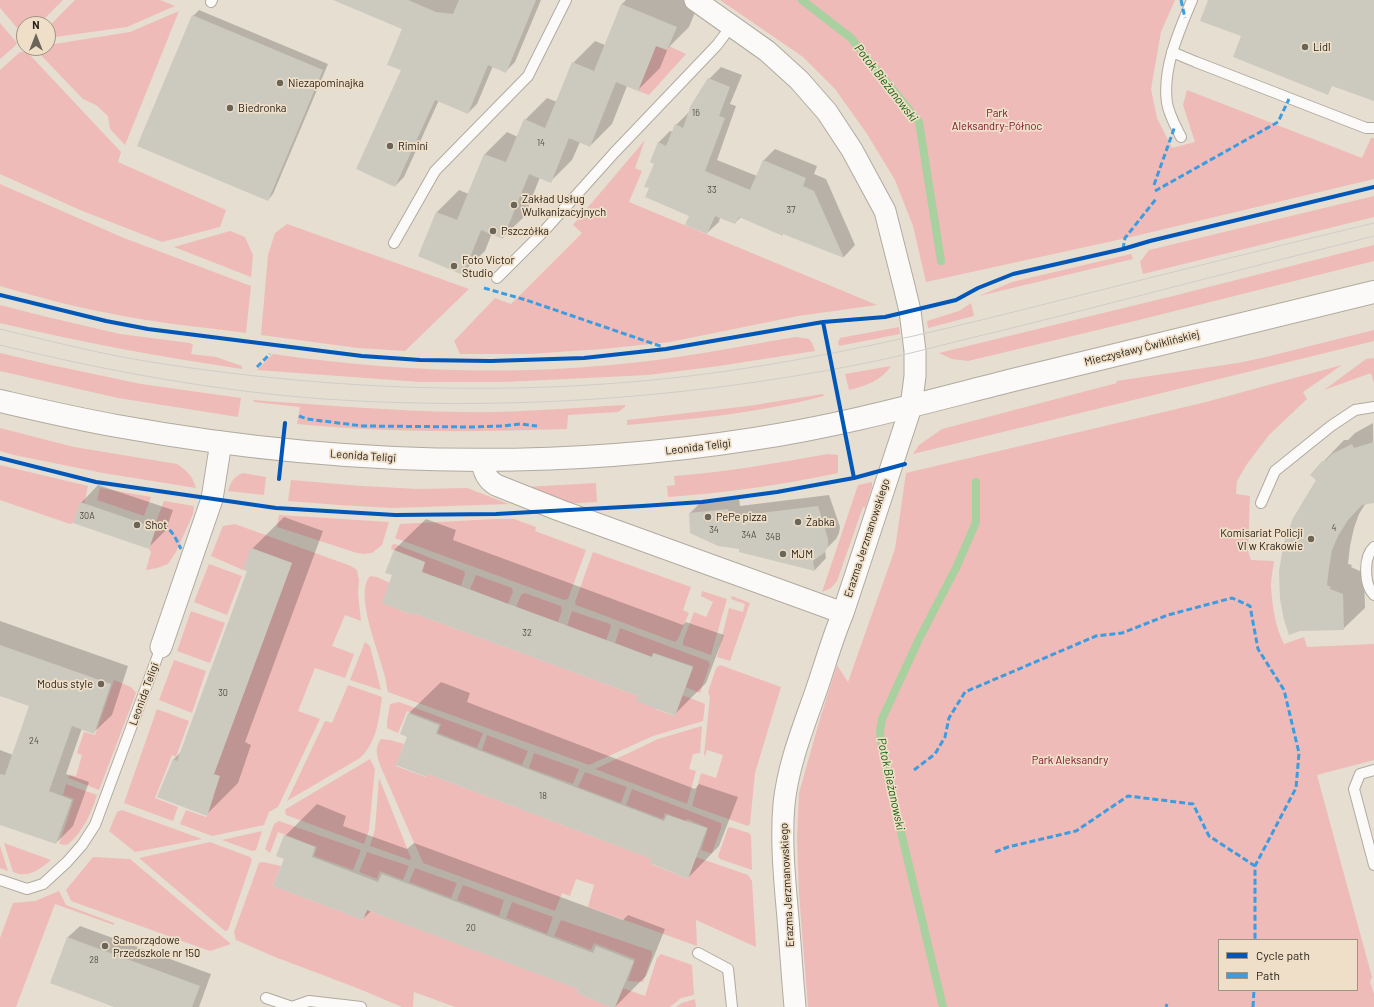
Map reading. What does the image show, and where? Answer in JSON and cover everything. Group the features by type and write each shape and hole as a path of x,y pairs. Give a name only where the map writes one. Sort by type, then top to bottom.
{"street":[{"name":"Erazma Jerzmanowskiego","path":"696,0 767,51 799,80 826,112 852,150 885,211 904,286 913,337 915,376 911,407 821,678 800,734 789,773 784,804 783,845 795,1007"},
{"name":"Mieczysławy Ćwiklińskiej","path":"911,407 1374,292"},
{"name":"Leonida Teligi","path":"0,401 114,426 221,442 282,450 419,460 482,460 576,457 683,449 784,434 911,407"},
{"name":"Leonida Teligi","path":"161,647 212,499 221,442"},
{"path":"482,460 484,474 496,485 566,513 843,613"}],"lane":[{"path":"394,243 435,171 528,76 566,0"},
{"path":"1181,137 1167,104 1167,84 1172,52 1192,0"},
{"path":"498,278 545,230 614,153 717,45 732,25"},
{"path":"1172,52 1366,128 1374,128"},
{"path":"1261,503 1275,471 1331,426 1355,410 1374,407"},
{"path":"1374,547 1370,551 1365,568 1370,591 1374,595"},
{"name":"Leonida Teligi","path":"0,880 27,889 43,884 67,862 82,845 95,825 161,647"},
{"path":"1374,770 1360,774 1354,789 1374,865"},
{"path":"698,953 728,969 732,1007"},
{"path":"266,998 292,1007 309,1001 361,1007"}],"green space":[{"path":"0,0 63,0 47,16 16,16 16,27 0,8"},
{"path":"75,0 160,0 175,6 127,27 56,37 56,19"},
{"name":"Park Aleksandry-Północ","path":"720,0 1175,0 1161,32 1151,89 1157,118 1172,148 1195,142 1183,105 1187,90 1362,158 1371,138 1374,138 1374,179 1131,237 926,282 913,226 895,180 867,134 835,89 803,57"},
{"path":"179,11 125,145 110,129 108,116 96,105 83,99 42,56 56,56 56,44 130,32"},
{"path":"0,23 16,42 16,44 0,59"},
{"path":"656,46 667,50 669,46 686,54 649,95 638,91"},
{"path":"16,56 31,56 121,152 118,162 226,210 220,227 162,242 80,210 0,174 0,70"},
{"path":"645,140 635,168 642,171 629,202 877,305 798,316 670,342 603,349 529,354 460,354 454,341 495,298 511,304 582,233 573,225"},
{"path":"0,184 124,238 251,286 246,333 113,314 56,302 0,286"},
{"path":"1374,196 1374,217 1143,274 1140,262 1149,250"},
{"path":"287,224 469,289 405,351 358,348 261,335 268,255 275,233"},
{"path":"230,231 245,237 253,255 251,277 174,247"},
{"path":"1374,245 1374,261 1135,321 968,361 952,359 939,353 1173,296"},
{"path":"1131,254 1133,259 979,296 1012,282"},
{"path":"971,303 974,316 928,328 927,321 959,311"},
{"path":"0,305 120,334 190,343 193,345 191,354 216,357 242,366 242,369 121,349 0,323"},
{"path":"899,327 900,334 839,346 838,342 840,338"},
{"path":"1374,330 1374,341 913,454 919,445 942,429 1117,383 1116,381 1238,363"},
{"path":"796,337 809,339 815,351 648,375 504,382 420,382 257,370 273,354 357,364 441,370 483,371 568,368 657,360"},
{"path":"0,353 141,384 241,398 238,417 118,398 0,371"},
{"path":"1374,358 1374,383 1371,373 1324,390 1366,359"},
{"name":"Park Aleksandry","path":"1342,365 1303,392 1307,399 1269,435 1247,464 1237,481 1236,494 1250,496 1248,551 1251,560 1274,561 1271,583 1272,600 1276,623 1284,644 1304,637 1307,647 1374,644 1374,760 1317,775 1372,977 1370,982 1374,994 1374,1007 808,1007 799,894 797,837 799,793 837,665 848,682 895,549 906,473 1206,402"},
{"path":"891,366 878,379 867,385 849,390 845,374"},
{"path":"823,394 824,396 800,402 751,411 701,418 627,425 627,420 748,406"},
{"path":"253,400 384,409 462,412 523,411 625,405 625,407 618,412 568,415 567,429 432,431 364,429 297,424 300,407 254,402"},
{"path":"0,428 74,447 177,464 189,474 196,488 103,473 0,451"},
{"path":"828,454 838,455 838,473 753,488 668,497 667,486 675,485 674,476 732,470"},
{"path":"0,465 88,486 84,504 80,503 73,523 70,524 0,500"},
{"path":"243,473 266,477 264,495 228,491 233,480"},
{"path":"291,480 418,489 467,488 509,504 392,508 288,501"},
{"path":"872,482 872,487 865,508 863,507 837,581 831,588 822,592 858,485"},
{"path":"596,483 597,502 564,504 525,487"},
{"path":"100,488 151,497 144,516 97,500"},
{"path":"164,501 194,506 193,514 176,552 168,564 146,570 151,552 149,549 156,528 154,527"},
{"path":"279,515 389,522 382,545 372,553 364,554 277,527"},
{"path":"514,519 536,527 535,531 586,550 568,599 564,600 395,538 400,524"},
{"path":"235,524 351,566 357,570 359,580 358,593 361,621 345,615 332,646 354,654 345,678 315,668 298,711 320,719 278,807 269,812 264,825 212,836 180,824 186,810 206,817 207,816 214,796 214,774 292,563 252,548 243,570 211,556 223,526"},
{"path":"395,544 464,571 465,574 461,586 422,572 425,562 391,549 392,545"},
{"path":"593,552 691,587 683,610 689,613 678,639 675,642 576,605 575,602"},
{"path":"209,564 242,576 227,615 194,602"},
{"path":"476,575 512,588 513,592 508,604 470,589"},
{"path":"370,576 377,577 390,583 382,603 638,696 656,708 655,709 674,716 682,695 705,704 703,721 653,736 589,765 388,692 385,675 373,638 366,609 366,584"},
{"path":"702,591 727,599 711,655 683,645 683,641 694,612 706,617 713,602 701,596"},
{"path":"525,593 561,606 562,610 558,622 516,607 521,595"},
{"path":"732,596 750,603 730,661 717,657 729,608 743,612 745,604 731,599"},
{"path":"191,611 225,623 210,663 177,651"},
{"path":"572,611 610,624 611,627 606,640 567,626"},
{"path":"620,628 708,661 710,664 700,693 685,687 693,666 654,653 652,657 615,643"},
{"path":"365,642 370,646 381,690 350,680"},
{"path":"174,660 206,671 192,713 159,700"},
{"path":"720,665 781,687 755,773 750,824 748,826 692,806 701,773 716,778 723,755 707,750 705,756 704,755 710,697 708,692 716,668"},
{"path":"114,680 131,687 136,693 99,790 68,778 69,775 76,776 82,755 77,753 84,732 95,735"},
{"path":"348,685 382,697 376,730 370,745 360,758 287,801 325,721 332,723"},
{"path":"399,702 483,733 477,748 438,733 441,724 407,711 398,733 387,728 390,704"},
{"path":"157,709 189,721 176,757 172,755 155,798 178,807 173,821 124,803"},
{"path":"702,726 700,753 693,754 689,769 696,771 687,804 595,769 658,739"},
{"path":"487,735 528,751 522,765 482,750"},
{"path":"381,739 404,744 396,766 426,777 428,774 652,859 651,864 688,879 696,857 748,875 752,881 756,947 696,920 697,946 588,907 594,885 576,879 570,896 562,893 555,911 423,863 380,765 377,755 377,745"},
{"path":"534,753 579,769 573,784 529,768"},
{"path":"370,759 375,769 369,830 364,844 286,815 286,809"},
{"path":"585,772 627,787 621,803 578,787"},
{"path":"379,778 411,858 410,860 370,846 375,829"},
{"path":"66,784 97,795 86,822 78,834 67,845 59,844 74,799 63,795"},
{"path":"632,789 721,823 721,828 712,853 701,850 708,828 687,819 686,821 665,813 663,819 626,805"},
{"path":"122,810 202,839 135,852 109,831 117,812"},
{"path":"279,821 361,850 353,870 314,856 317,847 278,832 270,853 265,849 274,824"},
{"path":"730,827 751,835 752,870 720,859 718,856 728,828"},
{"path":"262,831 256,850 252,851 222,840"},
{"path":"210,842 250,857 252,860 228,930 225,931 139,858"},
{"path":"4,843 51,860 34,872 29,874 18,874 13,872"},
{"path":"0,846 8,871 0,868"},
{"path":"367,852 409,866 403,880 380,871 377,879 359,872"},
{"path":"93,857 130,859 231,944 210,951 71,901 66,890"},
{"path":"263,862 281,866 273,886 363,920 367,910 578,989 577,993 610,1007 455,1007 414,992 413,1007 402,1007 275,957 236,940 234,932 259,863"},
{"path":"415,868 457,883 451,898 409,882"},
{"path":"463,885 504,900 499,916 457,900"},
{"path":"59,891 66,905 114,923 114,925 55,904 16,1007 0,1007 0,938 13,903 35,901"},
{"path":"512,902 553,917 547,934 506,918"},
{"path":"561,920 652,951 652,956 643,982 628,981 635,959 594,943 591,950 554,936"},
{"path":"661,954 692,965 694,995 681,998 670,1007 615,1007 623,988 645,996 657,958"},
{"path":"695,999 696,1007 676,1007 682,1003"}],"building":[{"path":"333,0 408,0 436,12 453,14 459,0 536,0 506,73 488,65 468,114 435,100 395,187 356,169 401,70 387,65 402,29"},
{"name":"Lidl","path":"1208,0 1374,0 1374,101 1332,86 1328,95 1233,57 1241,36 1200,21"},
{"path":"621,4 677,27 667,50 656,46 638,91 616,82 590,147 569,138 551,183 529,174 503,239 481,230 463,275 418,256 436,212 457,220 484,154 506,162 524,119 545,128 572,62 594,71"},
{"name":"Biedronka","path":"192,15 323,70 268,201 137,146"},
{"path":"708,78 730,87 719,116 725,118 705,171 750,190 763,160 806,178 803,186 814,191 844,258 783,234 783,236 739,217 735,224 715,216 707,234 685,225 689,216 645,197 649,188 644,187 654,164 650,162 658,142 666,146 675,124 683,128 691,105"},
{"name":"Komisariat Policji VI w Krakowie","path":"1374,442 1374,503 1362,505 1348,520 1338,536 1332,550 1329,568 1327,585 1331,587 1330,589 1343,594 1344,630 1300,631 1289,635 1284,620 1280,599 1279,571 1284,542 1293,518 1316,480 1310,475 1322,461 1325,461 1332,454 1352,444 1354,448"},
{"path":"80,502 156,528 149,549 73,523"},
{"path":"818,506 828,539 828,546 825,552 813,561 815,571 739,552 739,549 718,546 690,533 689,513 728,509 728,517"},
{"path":"251,548 292,563 214,774 220,776 207,816 157,797 173,759 177,761 247,571 243,570"},
{"path":"394,550 425,562 422,572 652,657 653,653 693,667 675,716 636,701 638,696 382,603 392,575 385,573"},
{"path":"0,645 111,684 94,734 72,726 49,791 72,800 56,844 0,825 0,774 5,775 29,706 0,696"},
{"path":"408,713 439,725 436,734 664,821 667,815 707,828 688,879 650,863 652,859 428,774 427,777 396,765 407,737 400,734"},
{"path":"284,835 315,847 312,857 378,882 382,874 593,953 596,946 634,961 615,1007 610,1007 577,993 578,989 367,910 363,920 273,886 284,859 276,856"},
{"path":"67,937 200,986 192,1007 114,1007 50,983"}],"waterway":[{"name":"Potok Bieżanowski","path":"802,0 851,38 919,122 941,261"},
{"name":"Potok Bieżanowski","path":"943,1007 887,774 880,731 882,719 919,639 957,566 976,522 976,482"}],"tram line":[{"path":"0,329 132,359 227,373 304,381 381,386 458,388 536,387 613,383 690,376 766,365 877,344 1374,223"},
{"path":"0,345 161,379 243,391 325,399 459,404 592,399 658,394 791,377 874,361 1047,319 1374,236"}],"marked path":[{"path":"1181,0 1185,18"},
{"path":"1155,191 1278,122 1289,99"},
{"path":"1154,185 1175,126"},
{"path":"1123,249 1125,238 1156,199"},
{"path":"484,288 526,300 663,347"},
{"path":"257,367 270,354"},
{"path":"299,416 307,419 363,426 472,427 520,424 537,426"},
{"path":"153,524 159,524 171,531 181,549"},
{"path":"914,770 935,754 945,737 949,718 965,692 1096,636 1122,633 1168,615 1232,598 1250,606 1258,649 1284,690 1299,753 1296,788 1255,866 1255,939"},
{"path":"995,852 1008,847 1076,831 1128,796 1193,804 1209,836 1255,866"},
{"path":"1253,1007 1254,991"}],"cycle path":[{"path":"0,295 106,321 148,329 362,356 420,360 491,361 584,358 666,349 823,322 885,317 956,300 978,288 1013,274 1123,249 1150,241 1374,187"},
{"path":"823,322 854,478"},
{"path":"279,479 285,423"},
{"path":"0,458 96,482 276,508 395,515 496,514 702,502 777,492 854,478 905,464"}],"place":[{"name":"Lidl","path":"1305,47"},
{"name":"Niezapominajka","path":"280,83"},
{"name":"Biedronka","path":"230,108"},
{"name":"Rimini","path":"390,146"},
{"name":"Zakład Usług Wulkanizacyjnych","path":"514,205"},
{"name":"Pszczółka","path":"493,231"},
{"name":"Foto Victor Studio","path":"454,266"},
{"name":"PePe pizza","path":"708,517"},
{"name":"Żabka","path":"798,522"},
{"name":"Shot","path":"137,525"},
{"name":"Komisariat Policji VI w Krakowie","path":"1311,539"},
{"name":"MJM","path":"783,554"},
{"name":"Modus style","path":"101,684"},
{"name":"Samorządowe Przedszkole nr 150","path":"105,946"}]}
